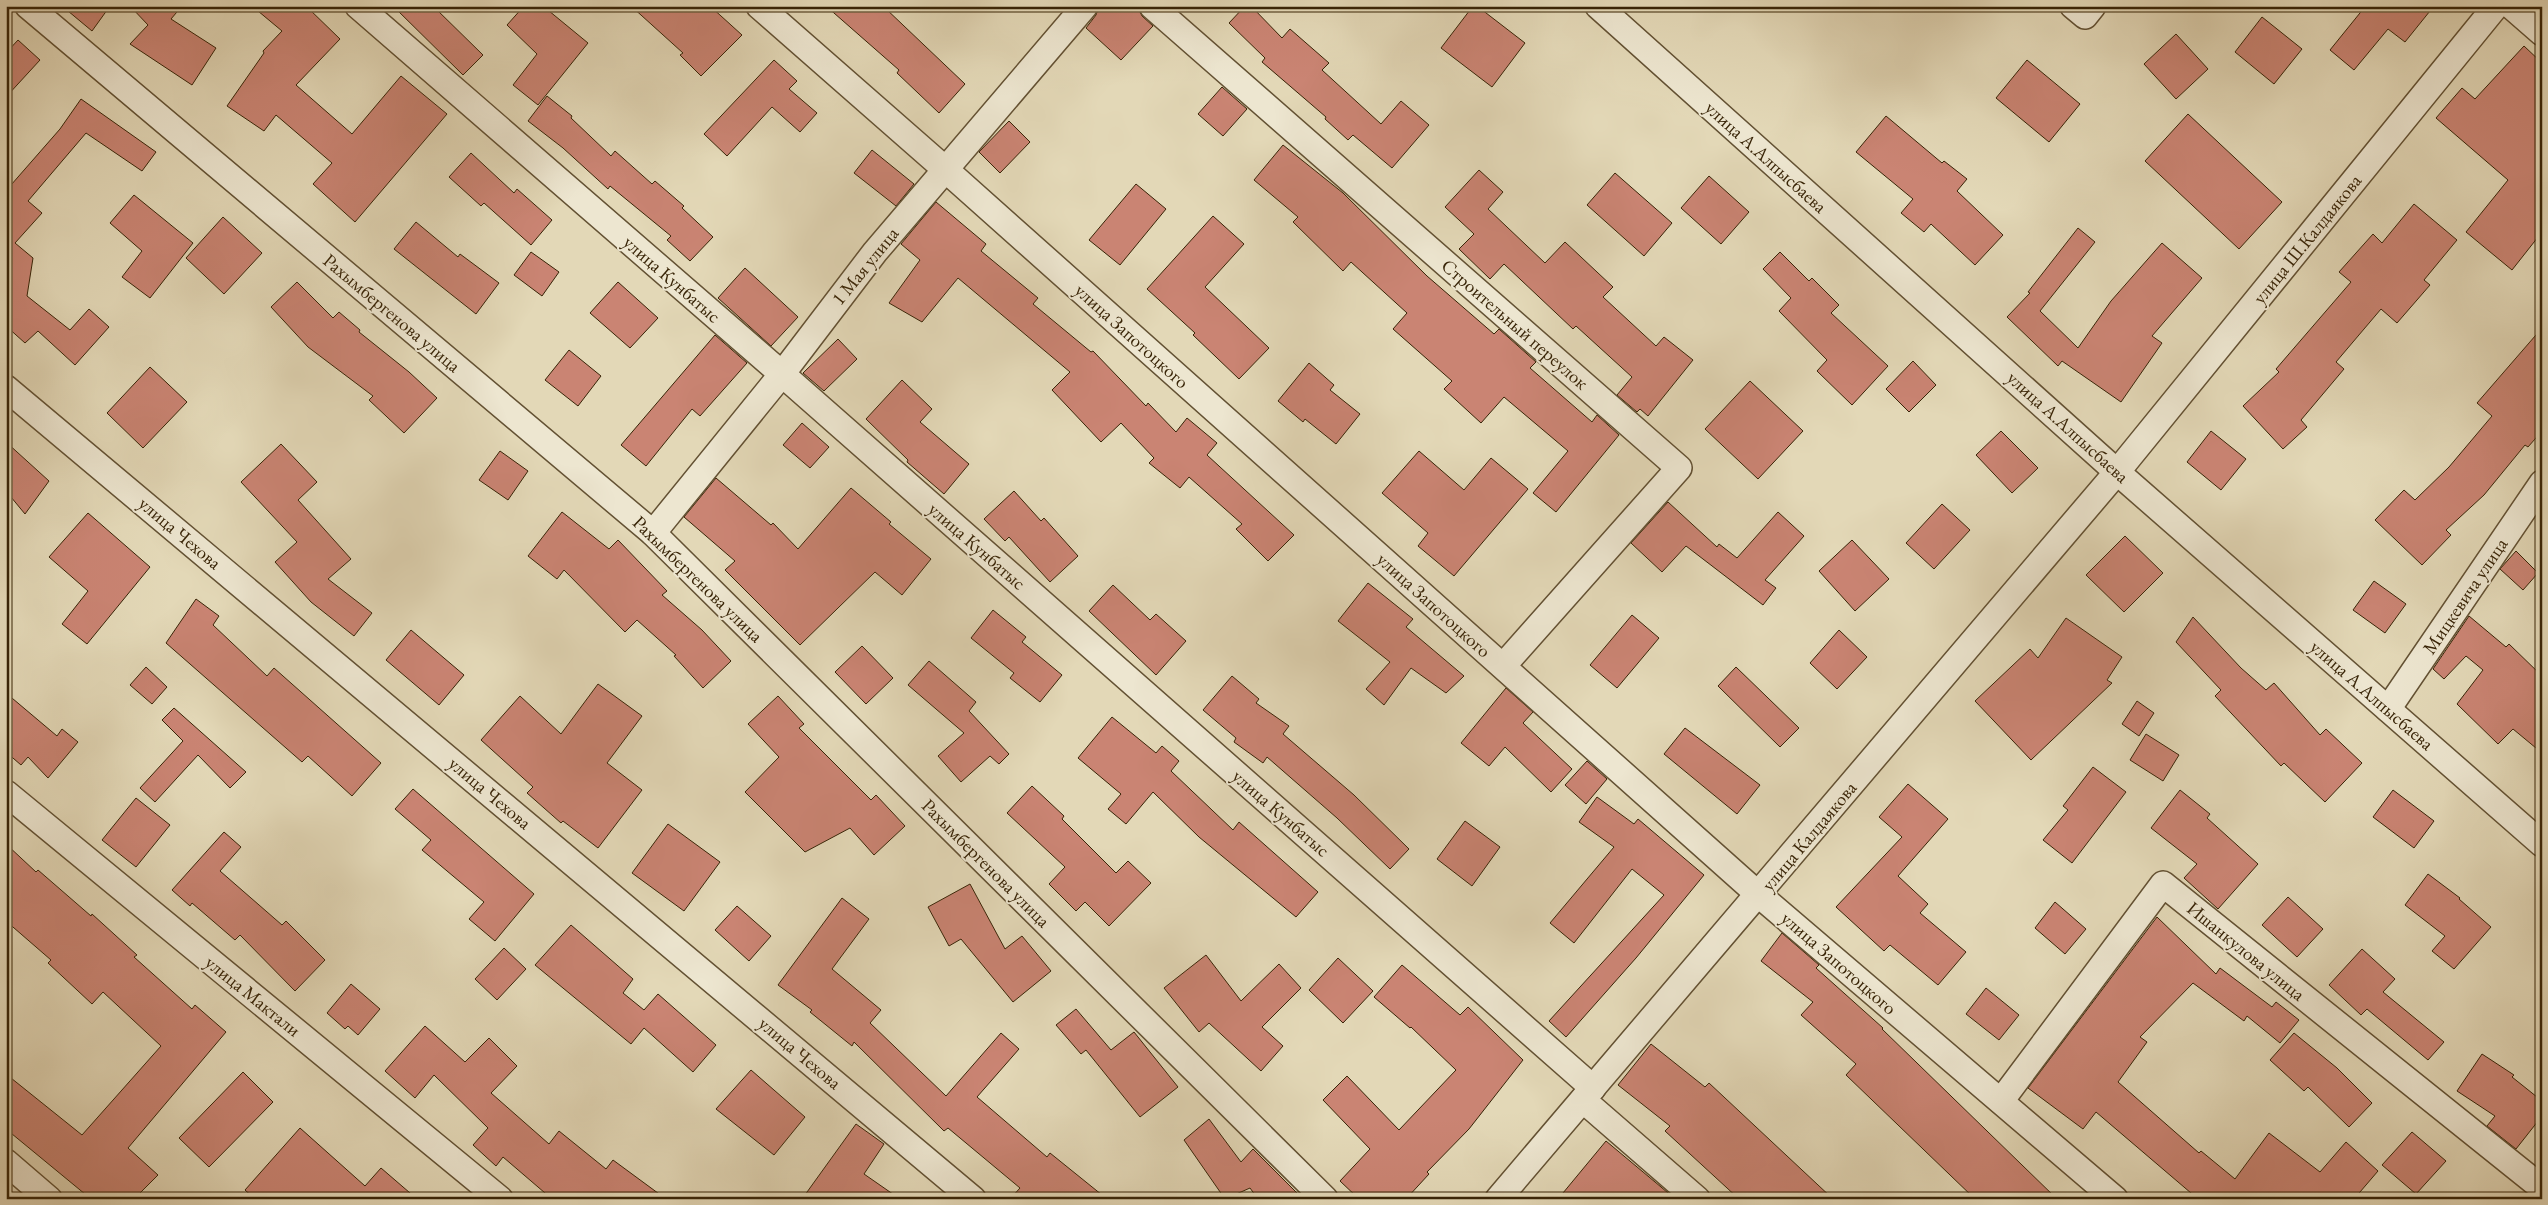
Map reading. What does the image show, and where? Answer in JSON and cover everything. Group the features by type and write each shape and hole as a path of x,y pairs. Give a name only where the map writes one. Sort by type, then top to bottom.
{"street":[{"name":"Рахымбергенова улица","path":"28,6 653,533 1325,1199"},
{"name":"улица Кунбатыс","path":"358,6 782,374 1588,1094 1697,1199"},
{"name":"улица Запотоцкого","path":"759,6 946,170 1759,895 2115,1199"},
{"name":"1 Мая улица","path":"653,533 782,374 875,252 1085,6"},
{"name":"Строительный переулок","path":"1152,6 1679,468 1503,666"},
{"name":"улица А.Алпысбаева","path":"1598,6 2117,472 2542,844"},
{"path":"2073,6 2085,16 2093,6"},
{"name":"улица Ш.Калдаякова","path":"2117,472 2496,6"},
{"path":"2511,6 2542,33"},
{"name":"улица Чехова","path":"6,388 973,1199"},
{"name":"улица Калдаякова","path":"1498,1199 1759,895 2117,472"},
{"name":"Мицкевича улица","path":"2388,709 2542,483"},
{"name":"улица Мактали","path":"6,793 500,1199"},
{"name":"Ишанкулова улица","path":"2001,1101 2162,884 2542,1188"},
{"path":"6,1162 49,1199"}],"building":[{"path":"62,6 110,6 92,31"},
{"path":"130,6 182,6 171,19 216,48 192,85 130,44 148,25"},
{"path":"252,6 306,6 340,39 296,85 352,134 401,76 447,114 355,222 313,184 332,163 276,115 264,131 227,106 264,53 263,51 282,31"},
{"path":"393,6 433,6 483,55 463,75"},
{"path":"524,6 543,6 588,43 538,105 513,85 537,54 507,25"},
{"path":"631,6 710,6 742,35 701,76 680,55 683,53"},
{"path":"826,6 883,6 965,84 939,113 897,73 899,70"},
{"path":"1099,6 1138,6 1142,16 1153,26 1121,60 1086,28 1096,15"},
{"path":"1245,6 1251,6 1282,38 1290,29 1329,63 1322,70 1381,124 1401,101 1429,125 1392,168 1353,135 1348,140 1325,119 1326,117 1262,62 1265,58 1229,23"},
{"path":"1473,6 1477,6 1525,43 1492,87 1441,48"},
{"path":"2361,6 2434,6 2405,42 2388,29 2354,70 2330,50 2364,8"},
{"path":"2262,17 2302,49 2274,84 2235,52"},
{"path":"2176,34 2208,69 2176,99 2144,64"},
{"path":"18,40 40,60 6,97 6,53"},
{"path":"2524,46 2542,63 2542,232 2512,270 2466,232 2508,180 2436,118 2462,88 2475,99"},
{"path":"774,60 797,81 789,89 817,113 800,132 772,107 727,156 704,134"},
{"path":"2027,60 2080,104 2049,142 1996,98"},
{"path":"1222,87 1247,109 1223,136 1198,114"},
{"path":"547,96 572,116 571,118 611,156 615,151 652,184 655,181 684,206 682,208 713,237 690,261 667,240 671,236 610,186 608,189 563,148 528,121"},
{"path":"81,99 156,152 142,171 86,133 28,201 42,213 15,243 33,258 27,296 70,330 89,309 109,327 75,365 38,331 25,343 6,326 6,181 11,185 60,129"},
{"path":"2188,114 2282,202 2239,249 2145,161"},
{"path":"1886,116 1942,163 1944,161 1967,179 1957,191 2003,235 1975,265 1931,224 1924,232 1901,213 1913,199 1856,152"},
{"path":"1009,121 1030,142 1000,173 979,152"},
{"path":"1283,145 1343,193 1427,276 1494,334 1499,329 1536,362 1530,368 1592,422 1597,415 1619,435 1556,512 1533,493 1568,451 1504,397 1481,423 1444,389 1452,381 1393,329 1407,313 1351,262 1343,271 1293,222 1298,217 1254,180"},
{"path":"872,150 914,184 896,206 854,173"},
{"path":"471,153 514,193 517,189 552,220 531,245 484,203 481,206 449,177"},
{"path":"1479,170 1503,192 1488,209 1545,263 1565,242 1613,287 1603,297 1656,346 1664,337 1693,360 1648,416 1640,409 1637,412 1617,395 1632,377 1576,326 1573,329 1504,264 1490,279 1459,249 1474,234 1445,207"},
{"path":"1615,173 1672,223 1644,256 1587,205"},
{"path":"1709,176 1749,212 1721,244 1681,208"},
{"path":"1136,184 1166,209 1120,265 1089,240"},
{"path":"134,195 193,243 150,298 122,277 142,251 110,223"},
{"path":"936,202 986,244 981,251 1038,298 1033,304 1091,352 1093,351 1146,406 1148,403 1176,432 1187,418 1217,443 1207,455 1294,535 1268,561 1236,529 1242,524 1189,477 1180,488 1149,463 1154,458 1121,423 1101,442 1052,390 1070,372 958,278 922,322 889,303 920,260 901,244"},
{"path":"2414,204 2457,240 2424,280 2430,285 2397,323 2381,309 2336,362 2344,369 2301,420 2307,427 2283,449 2243,406 2279,372 2276,369 2351,282 2339,272 2373,234 2382,243"},
{"path":"1213,216 1244,244 1205,287 1269,348 1239,379 1193,335 1195,333 1147,289"},
{"path":"223,217 262,253 224,294 186,258"},
{"path":"416,222 458,257 460,254 499,283 476,314 394,249"},
{"path":"2078,228 2095,242 2040,311 2078,348 2111,301 2162,243 2202,278 2152,336 2162,343 2121,402 2062,361 2058,366 2007,317 2030,293 2028,292"},
{"path":"531,252 559,272 542,296 514,275"},
{"path":"1780,252 1809,281 1812,278 1839,305 1831,313 1888,366 1852,405 1817,371 1827,360 1779,311 1791,298 1763,269"},
{"path":"745,268 798,317 771,346 718,298"},
{"path":"297,282 333,318 339,312 360,330 359,332 409,372 437,398 404,433 369,400 373,396 308,347 271,307"},
{"path":"618,282 658,318 630,348 590,313"},
{"path":"2542,328 2542,431 2528,447 2525,445 2484,495 2446,530 2451,535 2422,565 2375,520 2404,490 2415,500 2449,467 2492,416 2477,403"},
{"path":"715,335 747,363 700,416 692,409 646,466 621,445"},
{"path":"838,339 857,359 824,391 803,373"},
{"path":"569,350 601,376 578,406 545,380"},
{"path":"1913,361 1936,385 1909,412 1886,389"},
{"path":"1309,363 1334,385 1330,390 1360,414 1336,444 1305,419 1303,422 1278,401"},
{"path":"150,367 187,402 143,448 107,413"},
{"path":"902,380 932,409 920,422 969,464 944,494 907,462 908,460 866,419"},
{"path":"1750,381 1803,431 1758,479 1705,429"},
{"path":"802,423 829,447 810,468 783,445"},
{"path":"2001,431 2038,468 2012,493 1976,455"},
{"path":"2211,431 2246,459 2221,490 2187,462"},
{"path":"6,442 49,481 25,514 6,491"},
{"path":"281,444 317,482 298,500 351,559 328,579 372,613 354,636 311,602 275,562 297,542 241,482"},
{"path":"500,451 528,471 508,500 479,480"},
{"path":"1419,451 1464,490 1491,458 1528,489 1454,576 1418,546 1428,533 1382,493"},
{"path":"716,478 771,525 773,523 798,549 851,488 891,522 889,524 931,559 902,595 875,572 800,645 725,570 735,561 684,517"},
{"path":"1014,491 1041,521 1044,518 1078,556 1050,582 1009,537 1005,541 984,519"},
{"path":"1668,502 1717,547 1719,544 1737,558 1778,512 1804,536 1765,580 1776,588 1763,605 1686,546 1662,572 1631,543"},
{"path":"1942,504 1970,530 1934,569 1906,543"},
{"path":"562,512 609,549 618,540 667,591 662,595 702,630 731,661 703,688 674,656 676,655 637,620 625,632 564,570 557,579 528,556"},
{"path":"88,513 150,567 87,644 62,624 88,591 49,557"},
{"path":"2125,536 2163,573 2124,612 2086,575"},
{"path":"1852,540 1889,579 1855,611 1819,571"},
{"path":"2516,551 2538,573 2523,590 2500,569"},
{"path":"2374,581 2406,604 2385,633 2353,610"},
{"path":"1368,583 1413,619 1406,627 1464,676 1446,693 1411,668 1384,705 1366,689 1390,662 1338,621"},
{"path":"1113,585 1150,620 1156,614 1186,641 1156,675 1089,611"},
{"path":"196,599 219,616 213,625 267,676 274,668 381,763 352,796 308,756 302,762 166,643"},
{"path":"993,610 1026,637 1022,642 1062,675 1040,702 1010,678 1014,673 971,638"},
{"path":"1632,615 1659,638 1617,688 1590,665"},
{"path":"2469,616 2506,647 2509,644 2542,676 2542,753 2513,729 2498,744 2457,704 2483,670 2466,656 2444,679 2433,669"},
{"path":"2193,617 2241,668 2266,690 2274,683 2320,735 2326,729 2362,763 2325,802 2284,763 2281,766 2215,696 2221,690 2176,642"},
{"path":"2066,618 2122,657 2107,680 2112,683 2031,760 1975,701 2030,649 2038,658"},
{"path":"411,630 464,675 439,705 386,660"},
{"path":"1839,630 1867,657 1837,689 1810,663"},
{"path":"862,646 893,678 866,704 835,672"},
{"path":"929,661 976,702 969,711 1009,754 999,764 990,756 961,782 938,756 964,733 908,685"},
{"path":"146,667 167,687 152,704 130,685"},
{"path":"1736,667 1799,728 1780,747 1718,686"},
{"path":"1232,676 1259,699 1256,703 1289,726 1283,734 1354,795 1409,849 1390,869 1337,818 1267,757 1263,763 1234,742 1236,738 1203,710"},
{"path":"598,684 642,716 607,763 642,790 598,848 563,821 561,823 527,793 533,787 481,740 520,696 561,734"},
{"path":"1506,688 1533,712 1523,723 1572,769 1551,792 1505,747 1489,766 1461,743"},
{"path":"6,693 57,736 62,729 78,742 48,778 28,757 21,765 6,752"},
{"path":"778,696 804,724 799,728 871,800 876,795 905,826 874,855 850,828 805,852 745,792 779,757 748,724"},
{"path":"2137,701 2154,713 2139,736 2122,724"},
{"path":"174,708 246,772 230,788 198,755 155,802 140,788 183,741 162,720"},
{"path":"1112,717 1156,753 1162,746 1179,761 1171,771 1233,830 1239,822 1318,892 1296,917 1199,837 1153,792 1126,824 1108,809 1121,794 1078,758"},
{"path":"1685,728 1760,785 1737,814 1664,754"},
{"path":"2146,734 2179,755 2163,781 2130,760"},
{"path":"1587,761 1607,779 1586,804 1565,785"},
{"path":"2093,767 2126,792 2072,863 2043,840 2068,810 2063,806"},
{"path":"1908,784 1948,819 1898,876 1928,904 1920,913 1966,952 1938,985 1890,945 1884,951 1836,907 1902,837 1879,817"},
{"path":"1032,786 1064,816 1062,819 1116,873 1128,861 1151,883 1109,926 1085,902 1076,911 1049,884 1065,867 1007,813"},
{"path":"413,789 534,894 495,941 469,919 484,902 422,850 431,840 395,809"},
{"path":"2180,790 2210,814 2207,818 2258,864 2218,909 2184,878 2197,864 2151,828"},
{"path":"2393,790 2434,821 2414,848 2373,817"},
{"path":"1597,797 1634,824 1638,819 1704,875 1636,958 1566,1037 1549,1021 1664,895 1632,869 1574,943 1550,923 1614,847 1579,822"},
{"path":"136,798 170,825 136,867 102,840"},
{"path":"1465,821 1500,847 1472,886 1437,859"},
{"path":"668,824 720,862 684,911 632,873"},
{"path":"224,832 241,847 220,871 282,925 286,921 325,960 295,991 240,935 235,940 192,903 190,906 172,890"},
{"path":"6,844 36,872 38,870 91,916 92,914 137,955 134,957 192,1009 195,1005 226,1032 128,1148 158,1175 134,1199 91,1199 6,1129 6,1074 82,1135 161,1046 103,992 92,1004 48,963 51,960 6,921"},
{"path":"2428,874 2460,898 2491,927 2454,969 2432,951 2445,936 2405,905"},
{"path":"970,884 1005,949 1022,936 1051,971 1013,1002 961,939 949,946 928,907"},
{"path":"2288,897 2323,929 2297,957 2262,925"},
{"path":"842,898 869,919 832,969 881,1010 870,1023 946,1096 1001,1033 1019,1049 977,1097 1047,1157 1050,1153 1107,1199 1010,1199 1020,1188 948,1128 944,1131 854,1042 852,1046 810,1012 812,1010 778,985"},
{"path":"2055,902 2086,929 2065,954 2035,928"},
{"path":"737,906 771,936 749,961 715,930"},
{"path":"2157,917 2216,974 2220,968 2272,1007 2276,1002 2299,1020 2280,1043 2247,1016 2244,1021 2193,983 2140,1037 2147,1042 2118,1082 2199,1153 2201,1151 2235,1179 2269,1133 2320,1172 2346,1142 2378,1171 2354,1199 2198,1199 2096,1112 2083,1129 2028,1088"},
{"path":"571,925 633,979 623,993 644,1010 658,994 716,1045 693,1072 644,1028 631,1044 535,965"},
{"path":"1782,933 1819,965 1816,968 1883,1028 2057,1199 1975,1199 1846,1075 1856,1064 1801,1015 1813,1002 1761,961"},
{"path":"504,948 526,969 497,1000 475,979"},
{"path":"2362,949 2395,979 2383,992 2444,1042 2428,1060 2367,1009 2361,1015 2329,985"},
{"path":"1206,955 1241,1001 1279,964 1301,988 1262,1027 1283,1046 1261,1071 1209,1023 1199,1032 1164,988"},
{"path":"1338,958 1373,991 1343,1023 1309,990"},
{"path":"1402,965 1460,1015 1468,1007 1523,1060 1469,1129 1427,1172 1429,1174 1406,1199 1359,1199 1340,1181 1370,1149 1323,1100 1347,1076 1399,1130 1456,1070 1411,1027 1374,997"},
{"path":"351,984 380,1009 358,1035 348,1026 345,1029 327,1013"},
{"path":"1986,988 2019,1015 1999,1040 1966,1014"},
{"path":"1076,1009 1111,1050 1134,1032 1178,1087 1140,1117 1086,1050 1081,1054 1056,1025"},
{"path":"425,1026 465,1062 489,1038 517,1066 491,1093 549,1144 559,1131 606,1169 613,1160 666,1199 552,1199 503,1157 496,1166 473,1145 488,1128 434,1075 415,1098 385,1071"},
{"path":"2294,1033 2337,1068 2372,1103 2349,1127 2308,1087 2304,1091 2270,1060"},
{"path":"1651,1044 1705,1087 1709,1083 1833,1199 1739,1199 1665,1131 1670,1126 1618,1085"},
{"path":"2482,1054 2514,1075 2512,1077 2542,1101 2542,1116 2516,1149 2487,1126 2495,1116 2457,1091"},
{"path":"751,1070 805,1117 774,1155 716,1109"},
{"path":"243,1072 273,1102 209,1167 179,1138"},
{"path":"1209,1119 1241,1162 1253,1149 1303,1199 1258,1199 1250,1188 1225,1199 1184,1140"},
{"path":"856,1124 884,1144 864,1174 900,1199 802,1199"},
{"path":"300,1128 365,1186 381,1168 417,1199 255,1199 245,1190"},
{"path":"2412,1132 2446,1161 2416,1194 2382,1165"},
{"path":"1606,1141 1661,1187 1675,1199 1558,1199"}]}
